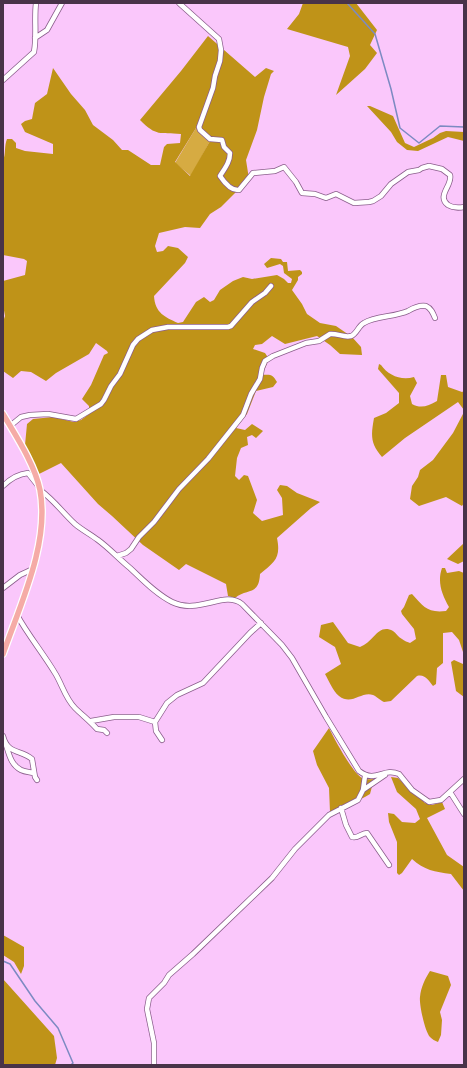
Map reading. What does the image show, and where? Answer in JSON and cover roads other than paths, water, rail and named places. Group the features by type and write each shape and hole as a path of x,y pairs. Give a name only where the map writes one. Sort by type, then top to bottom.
{"main road":[{"path":"3,414 33,471 40,489 42,504 41,525 33,569 3,654"}],"street":[{"path":"3,80 34,52 36,38 34,19 36,3"},
{"path":"36,38 47,30 62,3"},
{"path":"179,3 219,39 221,43 220,61 214,76 213,88 199,127 200,130 210,139 222,140 224,146 230,153 226,169 220,176 231,188 237,191 239,190 253,173 275,171 284,167 296,182 302,193 315,194 326,198 336,194 354,203 369,202 381,196 391,184 405,174 429,166 442,169 450,175 451,179 443,196 445,202 452,207 464,207"},
{"path":"10,426 21,417 30,415 48,414 73,419 79,418 104,400 111,386 120,374 133,345 145,334 152,330 168,327 231,326 252,302 272,286"},
{"path":"116,556 126,553 131,549 139,537 154,522 173,497 208,459 234,426 244,412 251,394 260,379 263,365 268,359 306,343 319,341 330,334 348,336 353,335 363,323 401,314 418,307 428,307 435,318"},
{"path":"3,486 8,481 21,474 28,474 40,489 52,499 76,525 98,540 159,594 172,602 182,606 192,607 226,599 233,599 242,604 292,658 359,771 365,776 373,777 393,772 398,774 412,790 430,802 441,800 464,779"},
{"path":"3,588 20,575 33,569"},
{"path":"17,615 24,628 55,673 65,695 74,708 97,729 104,730 107,733"},
{"path":"162,740 156,731 155,722 167,703 177,695 203,683 261,623"},
{"path":"90,721 120,717 139,717 155,722"},
{"path":"3,736 9,757 16,767 22,771 34,773"},
{"path":"5,744 16,752 32,759 34,773 37,780"},
{"path":"363,790 389,773"},
{"path":"154,1065 154,1043 147,1009 149,998 164,983 169,975 272,878 295,849 330,815 358,800 363,790 365,776"},
{"path":"450,792 464,814"},
{"path":"341,808 346,825 352,836 356,837 367,833 389,865"}],"waterway":[{"path":"347,3 375,34 391,89 400,128 419,143 440,126 464,127"},
{"path":"3,961 10,964 35,1001 58,1028 73,1063 71,1065"}]}
